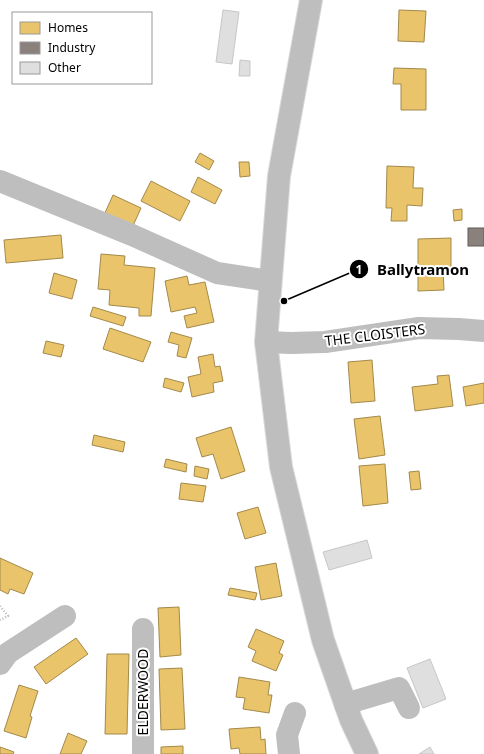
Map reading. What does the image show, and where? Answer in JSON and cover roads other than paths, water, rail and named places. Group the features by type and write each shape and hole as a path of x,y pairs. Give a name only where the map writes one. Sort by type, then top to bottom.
{"main road":[{"path":"311,0 279,176 266,342 281,467 323,640 345,704 367,754"},
{"path":"0,181 132,235 217,273 270,281"},
{"name":"THE CLOISTERS","path":"266,342 291,344 325,342 419,328 459,328 484,331"},
{"path":"0,664 8,653 65,616"},
{"name":"ELDERWOOD","path":"142,754 143,629"},
{"path":"345,704 399,688 409,708"},
{"path":"289,754 287,735 294,713"}],"place":[{"name":"Ballytramon","path":"284,301"}]}
